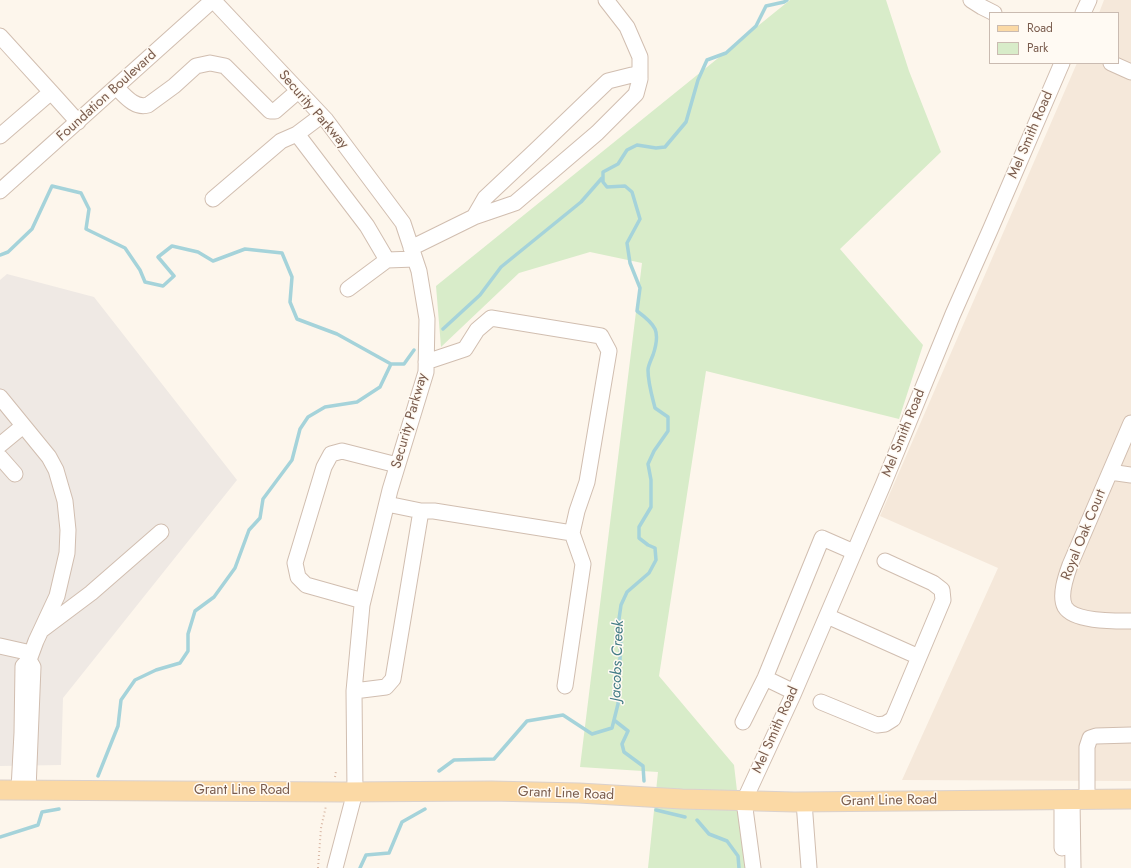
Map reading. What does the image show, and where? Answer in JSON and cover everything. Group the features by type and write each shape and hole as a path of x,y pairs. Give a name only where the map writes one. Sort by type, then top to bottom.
{"main road":[{"name":"Grant Line Road","path":"0,790 355,792 491,791 579,793 682,799 804,802 1131,799"}],"street":[{"name":"Foundation Boulevard","path":"0,191 213,0"},
{"name":"Security Parkway","path":"213,0 321,116 403,223 419,271 427,319 426,372 386,504 363,601 354,691 355,792 335,868"},
{"path":"348,289 387,260 413,253 474,218 515,203 597,132 636,94 640,79 640,57 627,27 606,0"},
{"path":"971,0 992,12"},
{"path":"1084,12 1089,0"},
{"path":"0,36 78,122"},
{"path":"116,87 135,104 144,106 148,105 174,86 196,66 210,63 225,66 270,111 275,111 298,90"},
{"name":"Mel Smith Road","path":"744,801 827,616 883,485 950,320 1062,64"},
{"path":"1113,64 1131,72"},
{"path":"474,218 485,198 608,81 632,75 640,79"},
{"path":"0,136 51,92"},
{"path":"213,199 281,141 297,134 321,116"},
{"path":"297,134 368,226 387,260"},
{"path":"426,362 465,349 477,330 491,318 601,336 609,351 587,482 577,511 572,533 583,564 565,686"},
{"path":"0,397 49,457 56,470 65,501 68,530 67,553 57,596 30,656 33,667 24,789"},
{"name":"Royal Oak Court","path":"1131,423 1066,575 1064,585 1064,602 1070,613 1084,618 1131,621"},
{"path":"0,445 23,426"},
{"path":"363,601 306,585 298,577 295,563 324,467 331,454 342,451 397,465"},
{"path":"0,456 14,474"},
{"path":"1110,472 1131,475"},
{"path":"386,504 422,511 434,511 572,533"},
{"path":"354,691 386,687 393,679 422,511"},
{"path":"42,629 91,593 161,532"},
{"path":"743,722 765,678 822,538 854,552"},
{"path":"822,702 877,725 885,724 893,719 943,600 942,590 933,583 885,561"},
{"path":"827,616 919,657"},
{"path":"0,646 30,656"},
{"path":"765,678 794,692"},
{"path":"1062,868 1074,799 1090,738 1096,736 1131,735"},
{"path":"1073,868 1074,799"},
{"path":"744,801 753,868"},
{"path":"804,802 809,868"}],"path":[{"path":"318,868 322,819"}],"shaded area":[{"path":"1104,0 1131,0 1131,781 902,780 998,568 880,516 1077,64 1119,64 1119,12 1099,12"},
{"path":"7,274 94,297 237,480 63,698 61,765 0,766 0,280"}],"green space":[{"path":"790,0 886,0 909,71 941,152 840,249 923,345 899,419 706,371 659,676 734,765 746,868 648,868 658,772 580,767 642,263 590,252 519,273 441,347 436,286"}],"waterway":[{"name":"Jacobs Creek","path":"439,771 454,760 494,759 527,721 563,715 592,734 612,728 618,704 621,637 619,619 621,605 627,592 649,573 656,560 655,548 639,538 639,527 651,507 651,480 648,464 654,451 668,431 668,417 655,408 651,394 648,370 657,340 653,325 637,311 640,288 630,263 627,243 640,219 632,192 625,186 607,187 603,182 603,172 618,164 627,150 637,145 656,148 665,147 686,122 698,80 707,60 726,53 756,26 766,6 787,0"},
{"path":"443,329 480,295 501,267 581,202 602,178"},
{"path":"0,255 8,252 32,229 52,186 81,193 89,209 86,229 125,248 140,270 145,282 163,286 174,276 158,257 172,246 198,252 213,261 245,249 282,253 292,277 290,302 297,319 337,334 391,364 404,364 414,350"},
{"path":"98,776 118,726 121,700 135,680 156,670 180,663 188,651 188,634 195,611 214,597 235,568 249,530 260,518 263,499 292,460 300,429 308,417 325,407 357,402 380,387 391,364"},
{"path":"614,720 628,731 622,744 624,752 643,766 644,781"},
{"path":"0,837 38,825 42,812 59,809"},
{"name":"Jacobs Creek","path":"360,868 366,855 389,853 402,822 425,809"},
{"path":"656,810 685,817"},
{"path":"697,820 709,834 727,841 738,856 739,868"}]}
